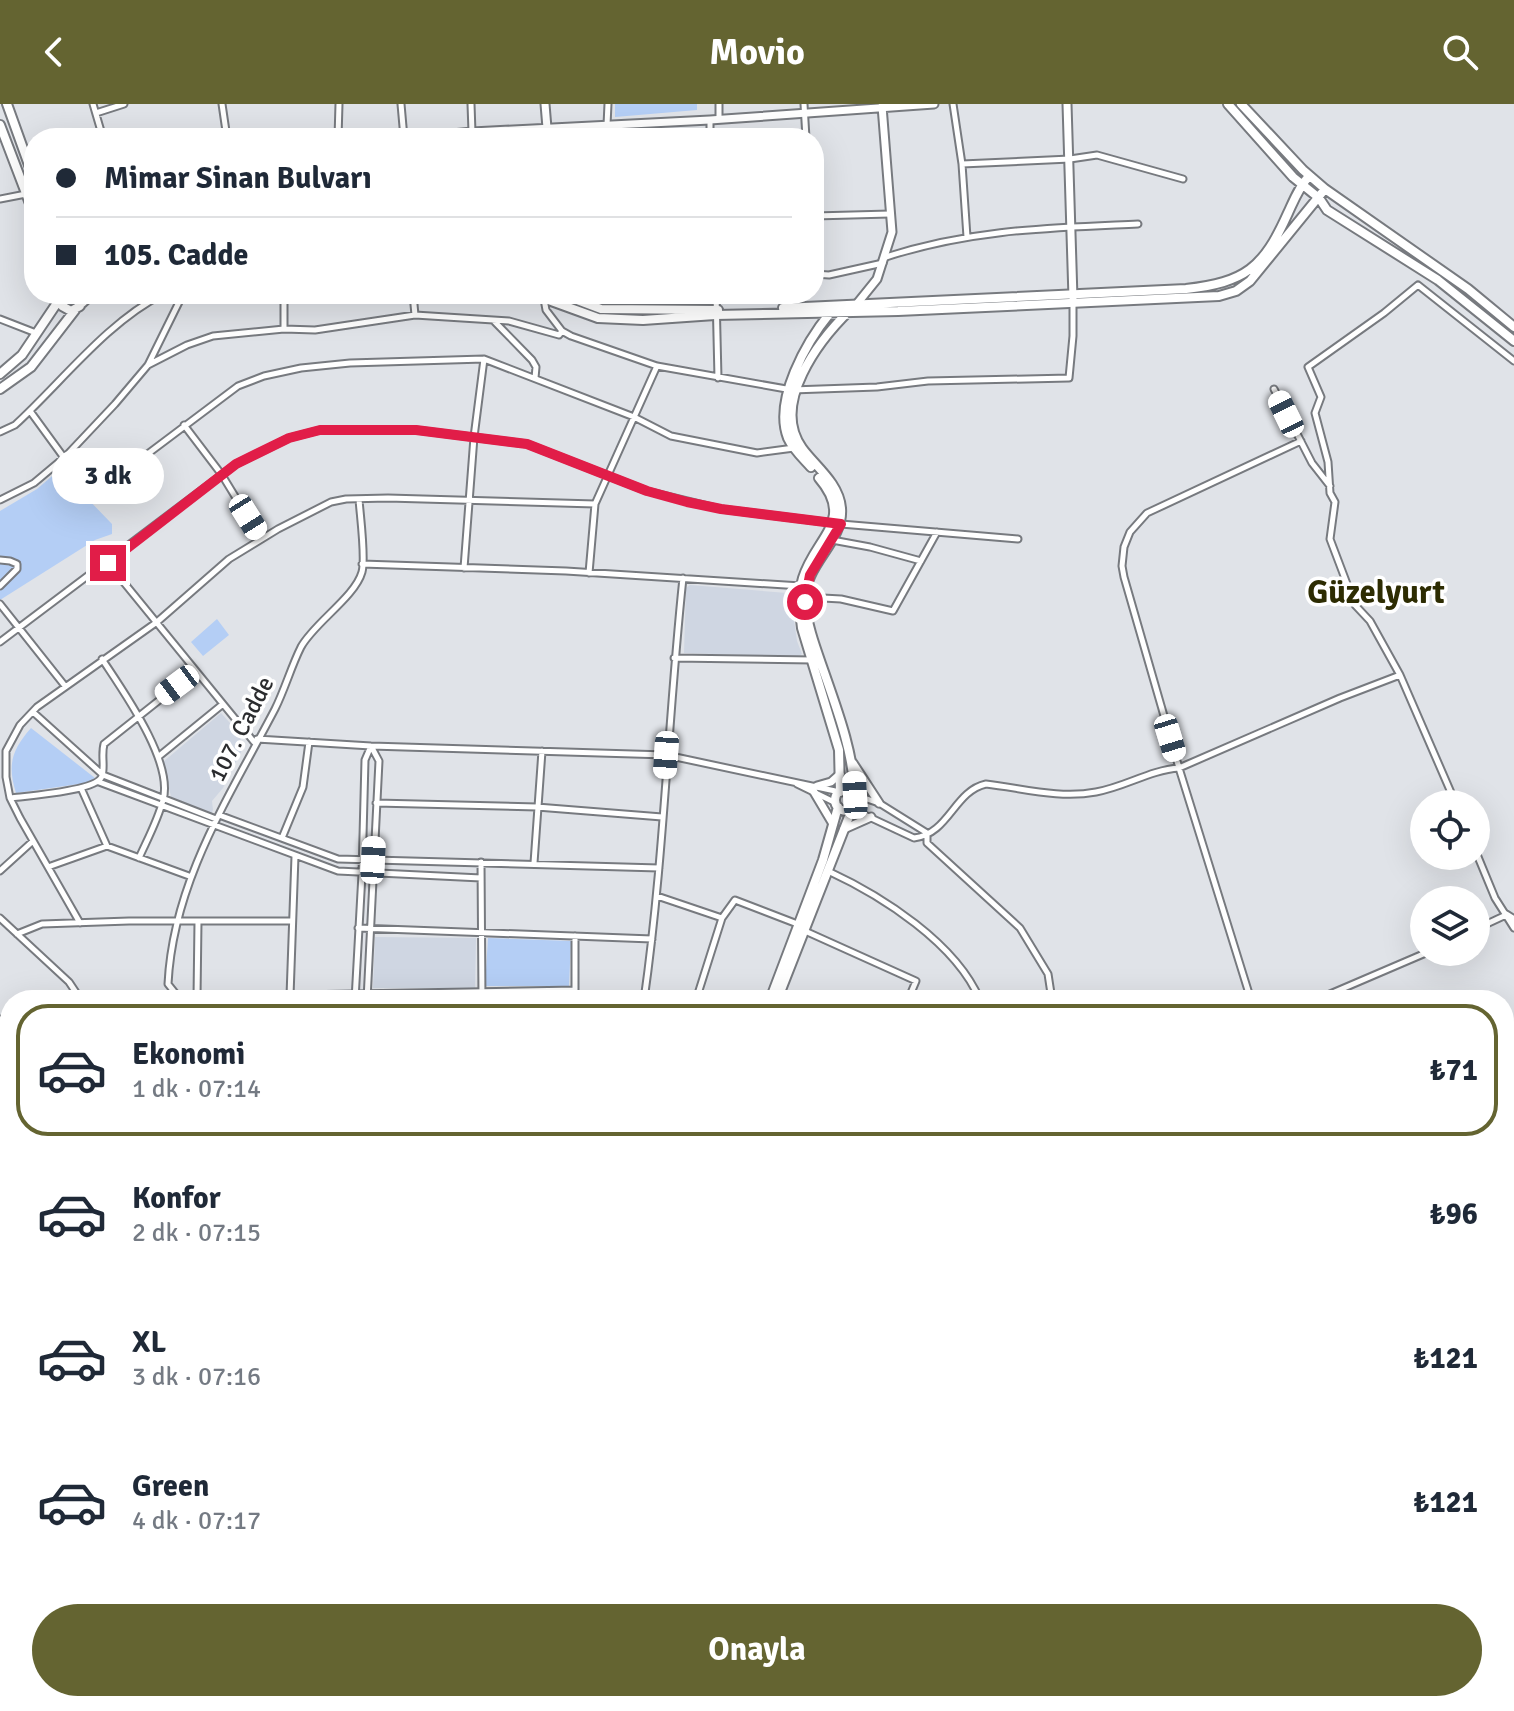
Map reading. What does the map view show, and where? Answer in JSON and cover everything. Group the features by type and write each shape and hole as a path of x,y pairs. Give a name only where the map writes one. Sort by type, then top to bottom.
{"main road":[{"path":"7,104 24,151"},
{"path":"1228,104 1327,210 1438,280 1514,341"},
{"path":"1241,104 1309,176 1468,289 1514,327"},
{"path":"0,125 24,189"},
{"path":"588,304 601,309 830,313 856,305 1186,289 1231,282 1246,274 1264,254 1309,176"},
{"path":"560,304 598,318 643,320 716,312 1192,299 1236,291 1250,281 1325,189"},
{"path":"0,374 22,355 56,304"},
{"path":"62,304 64,309 75,310"},
{"path":"0,389 31,367 78,304"},
{"path":"774,990 857,803 853,763 812,637 805,597 817,561 832,540 840,500 836,488 803,449 793,430 792,409 792,390 844,309"},
{"path":"780,990 802,928 840,792 839,750 799,609 804,575 837,524 835,501 794,448 785,426 784,413 817,329 830,313"},
{"path":"840,792 848,790 855,795"},
{"path":"837,805 843,811 852,809"}],"street":[{"path":"93,104 100,128"},
{"path":"96,113 124,104"},
{"path":"222,104 226,128"},
{"path":"338,128 339,104"},
{"path":"401,104 403,128"},
{"path":"471,104 472,128"},
{"path":"545,104 547,128 710,120 805,108 934,104"},
{"path":"607,125 608,104"},
{"path":"719,104 719,118"},
{"path":"953,104 962,164 967,237"},
{"path":"544,304 562,331 571,336 657,366 792,390 877,387 928,381 1069,378 1073,293 1067,104"},
{"path":"856,305 877,279 892,232 882,106"},
{"path":"805,108 806,128"},
{"path":"710,120 710,128"},
{"path":"962,164 1106,156 1183,179"},
{"path":"0,199 24,194"},
{"path":"824,216 890,214"},
{"path":"824,275 885,260 916,247 990,232 1138,224"},
{"path":"1450,790 1400,675 1370,621 1355,605 1330,539 1335,502 1330,493 1328,462 1315,413 1321,397 1308,367 1418,285 1514,361"},
{"path":"0,432 15,425 107,334 145,304"},
{"path":"148,365 178,304"},
{"path":"284,304 284,329"},
{"path":"414,304 415,315"},
{"path":"716,304 718,378"},
{"path":"0,500 34,483 65,457 148,365 213,336 284,329 315,330 415,315 509,321 556,335 562,331"},
{"path":"0,319 38,334"},
{"path":"494,321 532,360 536,367 535,378"},
{"path":"30,411 89,492 97,492 238,386 264,376 301,368 350,363 484,359 634,417 671,436 757,453 794,448"},
{"path":"464,568 474,437 484,359"},
{"path":"589,573 595,504 657,366"},
{"path":"1274,389 1312,463 1330,487"},
{"path":"184,425 222,475 261,539"},
{"path":"0,642 236,464 265,448 320,430 416,430 527,444 647,491 721,509 837,524 1018,539"},
{"path":"1248,990 1179,768 1122,566 1124,547 1130,532 1147,513 1301,441"},
{"path":"80,923 10,798 3,768 3,750 33,712 157,622 229,559 321,506 346,499 595,504"},
{"path":"359,499 362,564 801,586"},
{"path":"805,597 841,599 893,611 937,532"},
{"path":"832,540 921,561"},
{"path":"0,560 17,564 17,569 0,586"},
{"path":"108,563 256,741 666,755 840,792"},
{"name":"107. Cadde","path":"172,990 168,974 189,876 276,707 302,644 349,592 362,572 362,564"},
{"path":"645,990 657,896 666,755 683,578"},
{"path":"0,604 65,686"},
{"path":"674,658 813,660"},
{"path":"102,659 138,714 158,757 164,799 139,858"},
{"path":"99,782 103,775 101,755 104,744 196,671"},
{"path":"852,809 914,838 941,827 976,786 986,784 1044,793 1092,793 1114,789 1167,769 1179,768 1400,675"},
{"path":"158,757 223,704"},
{"path":"33,712 103,775 216,819 295,856 338,871 362,874 481,878"},
{"path":"282,838 303,787 309,742"},
{"path":"367,990 379,761 371,746"},
{"path":"355,990 365,760 371,746"},
{"path":"534,863 542,751"},
{"path":"853,763 879,803"},
{"path":"816,789 840,774"},
{"path":"10,798 81,788 99,782 161,806 282,838 338,859 659,868"},
{"path":"81,788 107,846"},
{"path":"816,789 837,805"},
{"path":"816,789 833,824"},
{"path":"855,795 879,803 927,833"},
{"path":"376,803 537,807 662,817"},
{"path":"843,830 871,817"},
{"path":"927,833 927,843 1020,928 1048,974 1050,990"},
{"path":"0,871 33,841"},
{"path":"48,867 107,846 189,876"},
{"path":"290,990 295,856"},
{"path":"481,862 482,990"},
{"path":"1483,870 1495,898 1514,928"},
{"path":"827,871 889,904 930,937 968,978 975,990"},
{"path":"657,896 722,918"},
{"path":"699,990 722,918 735,900 916,981 912,990"},
{"path":"1506,915 1514,920"},
{"path":"1490,922 1506,915"},
{"path":"0,918 75,990"},
{"path":"17,934 42,924 292,921"},
{"path":"197,990 198,922"},
{"path":"358,928 652,939"},
{"path":"575,936 575,990"},
{"path":"1339,990 1410,960"}],"shaded area":[{"path":"615,104 697,104 697,110 615,117"},
{"path":"65,465 84,495 112,524 112,534 95,540 0,600 0,511 37,489"},
{"path":"690,585 787,593 791,599 802,654 798,657 684,653 686,588"},
{"path":"217,619 229,635 203,656 191,642"},
{"path":"221,713 239,733 243,748 223,788 212,801 211,814 172,801 163,762"},
{"path":"31,728 95,778 86,783 16,793 13,758 19,743"},
{"path":"375,937 476,938 475,988 373,988"},
{"path":"488,938 571,941 569,986 485,986"}],"district":[{"name":"Güzelyurt","path":"1376,592"}],"route":[{"path":"108,563 236,464 265,448 320,430 416,430 527,444 647,491 687,502 841,524 810,575 805,602"}]}
